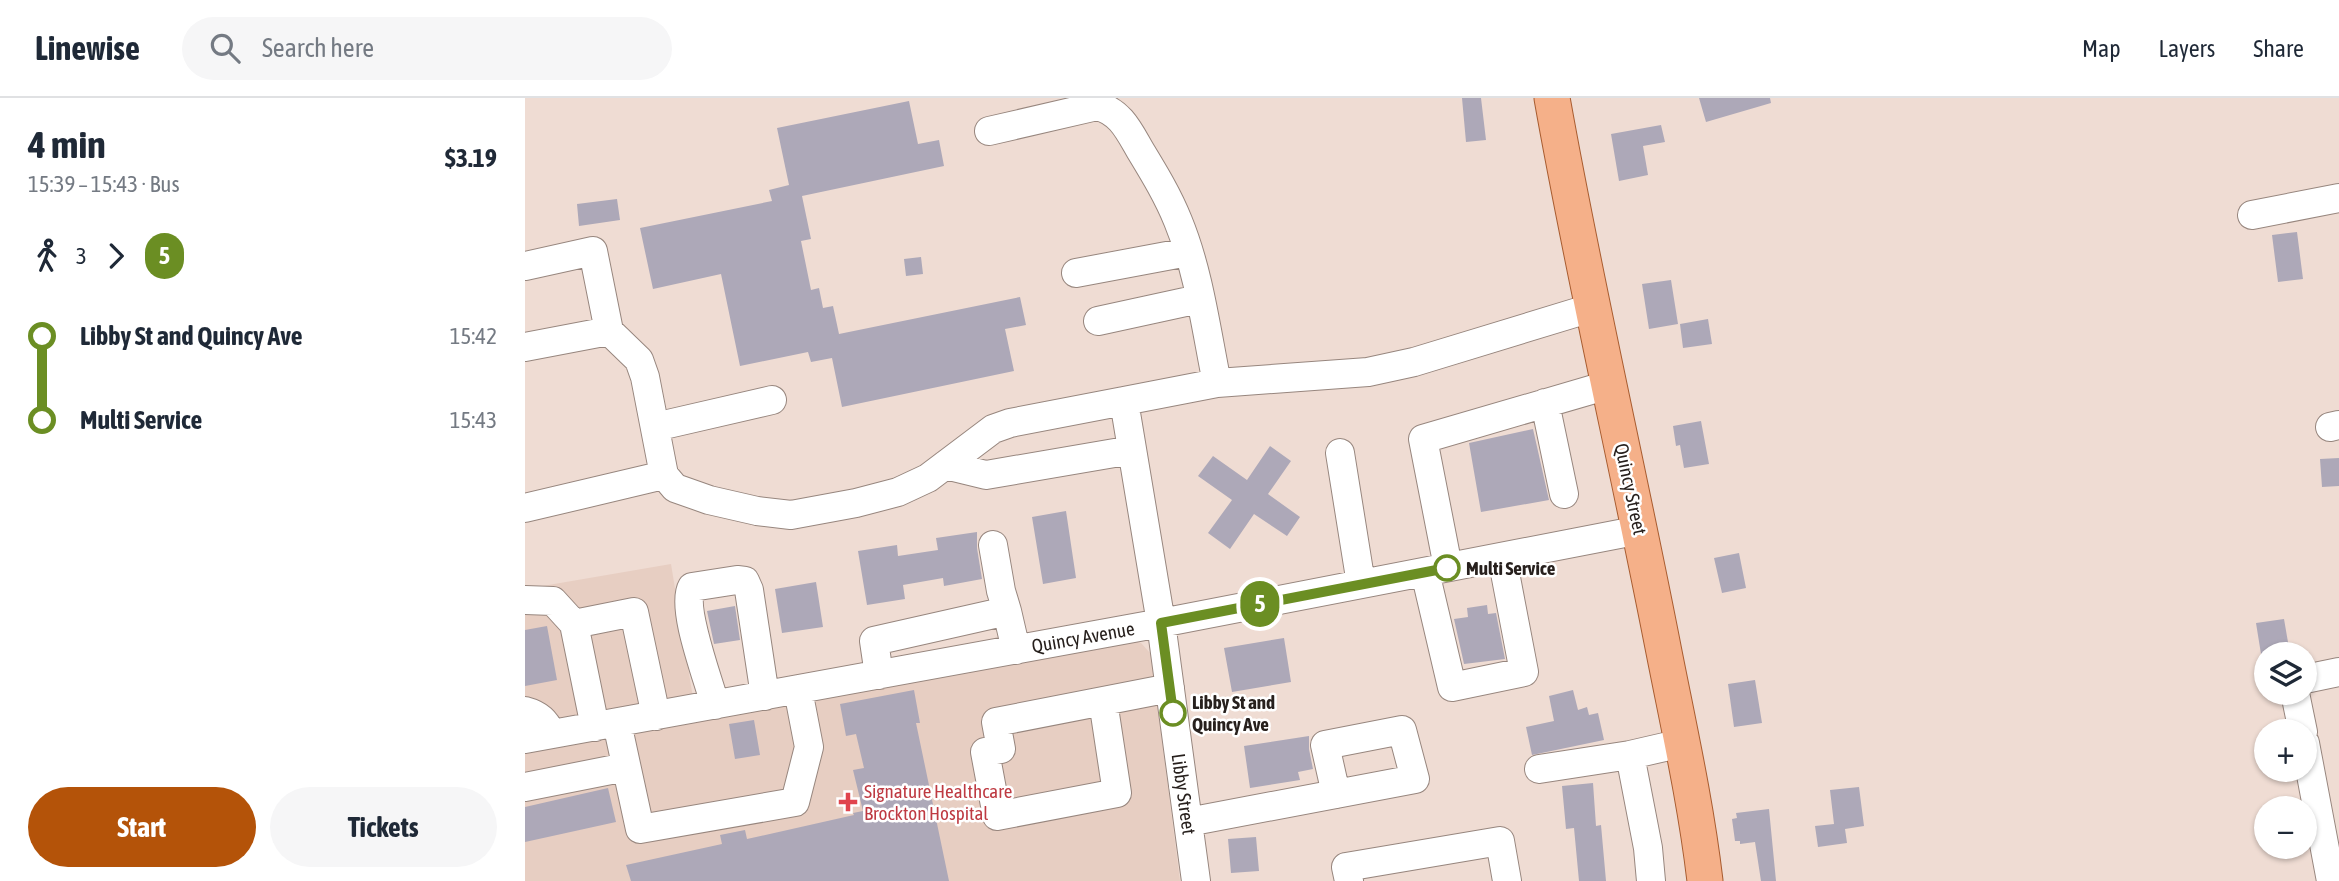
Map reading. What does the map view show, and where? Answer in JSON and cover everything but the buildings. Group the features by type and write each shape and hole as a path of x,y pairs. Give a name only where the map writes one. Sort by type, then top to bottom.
{"main road":[{"name":"Quincy Street","path":"1554,99 1591,307 1640,530 1706,881"}],"street":[{"path":"989,131 1097,106 1111,109 1123,122 1158,179 1178,222 1188,252 1217,383"},
{"path":"2252,215 2339,198"},
{"path":"525,266 593,251 609,331 639,360 645,377 664,475 675,488 709,500 757,511 791,515 898,492 927,478 993,429 1010,423 1217,383 1368,372 1413,362 1591,307"},
{"path":"1076,273 1188,252"},
{"path":"1098,321 1199,299"},
{"path":"525,347 609,331"},
{"path":"1502,557 1524,672 1452,687 1423,439 1608,385"},
{"path":"655,427 772,400"},
{"name":"Libby Street","path":"1124,401 1161,623 1195,881"},
{"path":"1545,403 1564,494"},
{"path":"945,466 986,475 1132,450"},
{"path":"1340,453 1361,584"},
{"path":"525,508 664,475"},
{"name":"Quincy Avenue","path":"539,736 1161,623 1640,530"},
{"path":"993,545 1016,650"},
{"path":"715,705 703,661 696,648 688,602 688,593 692,587 737,580 745,582 749,590 765,696"},
{"path":"525,600 553,601 574,624 606,725 627,767 640,829 795,802 809,747 798,690"},
{"path":"879,675 874,641 1007,611"},
{"path":"574,624 634,612 656,716"},
{"path":"2317,677 2339,673"},
{"path":"1103,701 1117,793 997,816 985,752 1001,749 996,722 1103,701 1170,688"},
{"path":"525,711 544,719 539,736"},
{"path":"1539,769 1630,755 1682,743"},
{"path":"1630,755 1648,848 1651,881"},
{"path":"525,787 627,767"},
{"path":"2312,782 2331,881"},
{"path":"1188,822 1336,794"},
{"path":"1349,881 1346,867 1500,841 1507,881"}],"shaded area":[{"name":"Signature Healthcare Brockton Hospital","path":"671,564 697,722 1130,640 1141,643 1151,654 1180,881 525,881 525,589"}],"bus line":[{"name":"5","path":"1173,713 1161,623 1447,568"}],"place":[{"name":"Multi Service","path":"1447,568"},
{"name":"Libby St and Quincy Ave","path":"1173,713"},
{"name":"Signature Healthcare Brockton Hospital","path":"848,802"}]}
